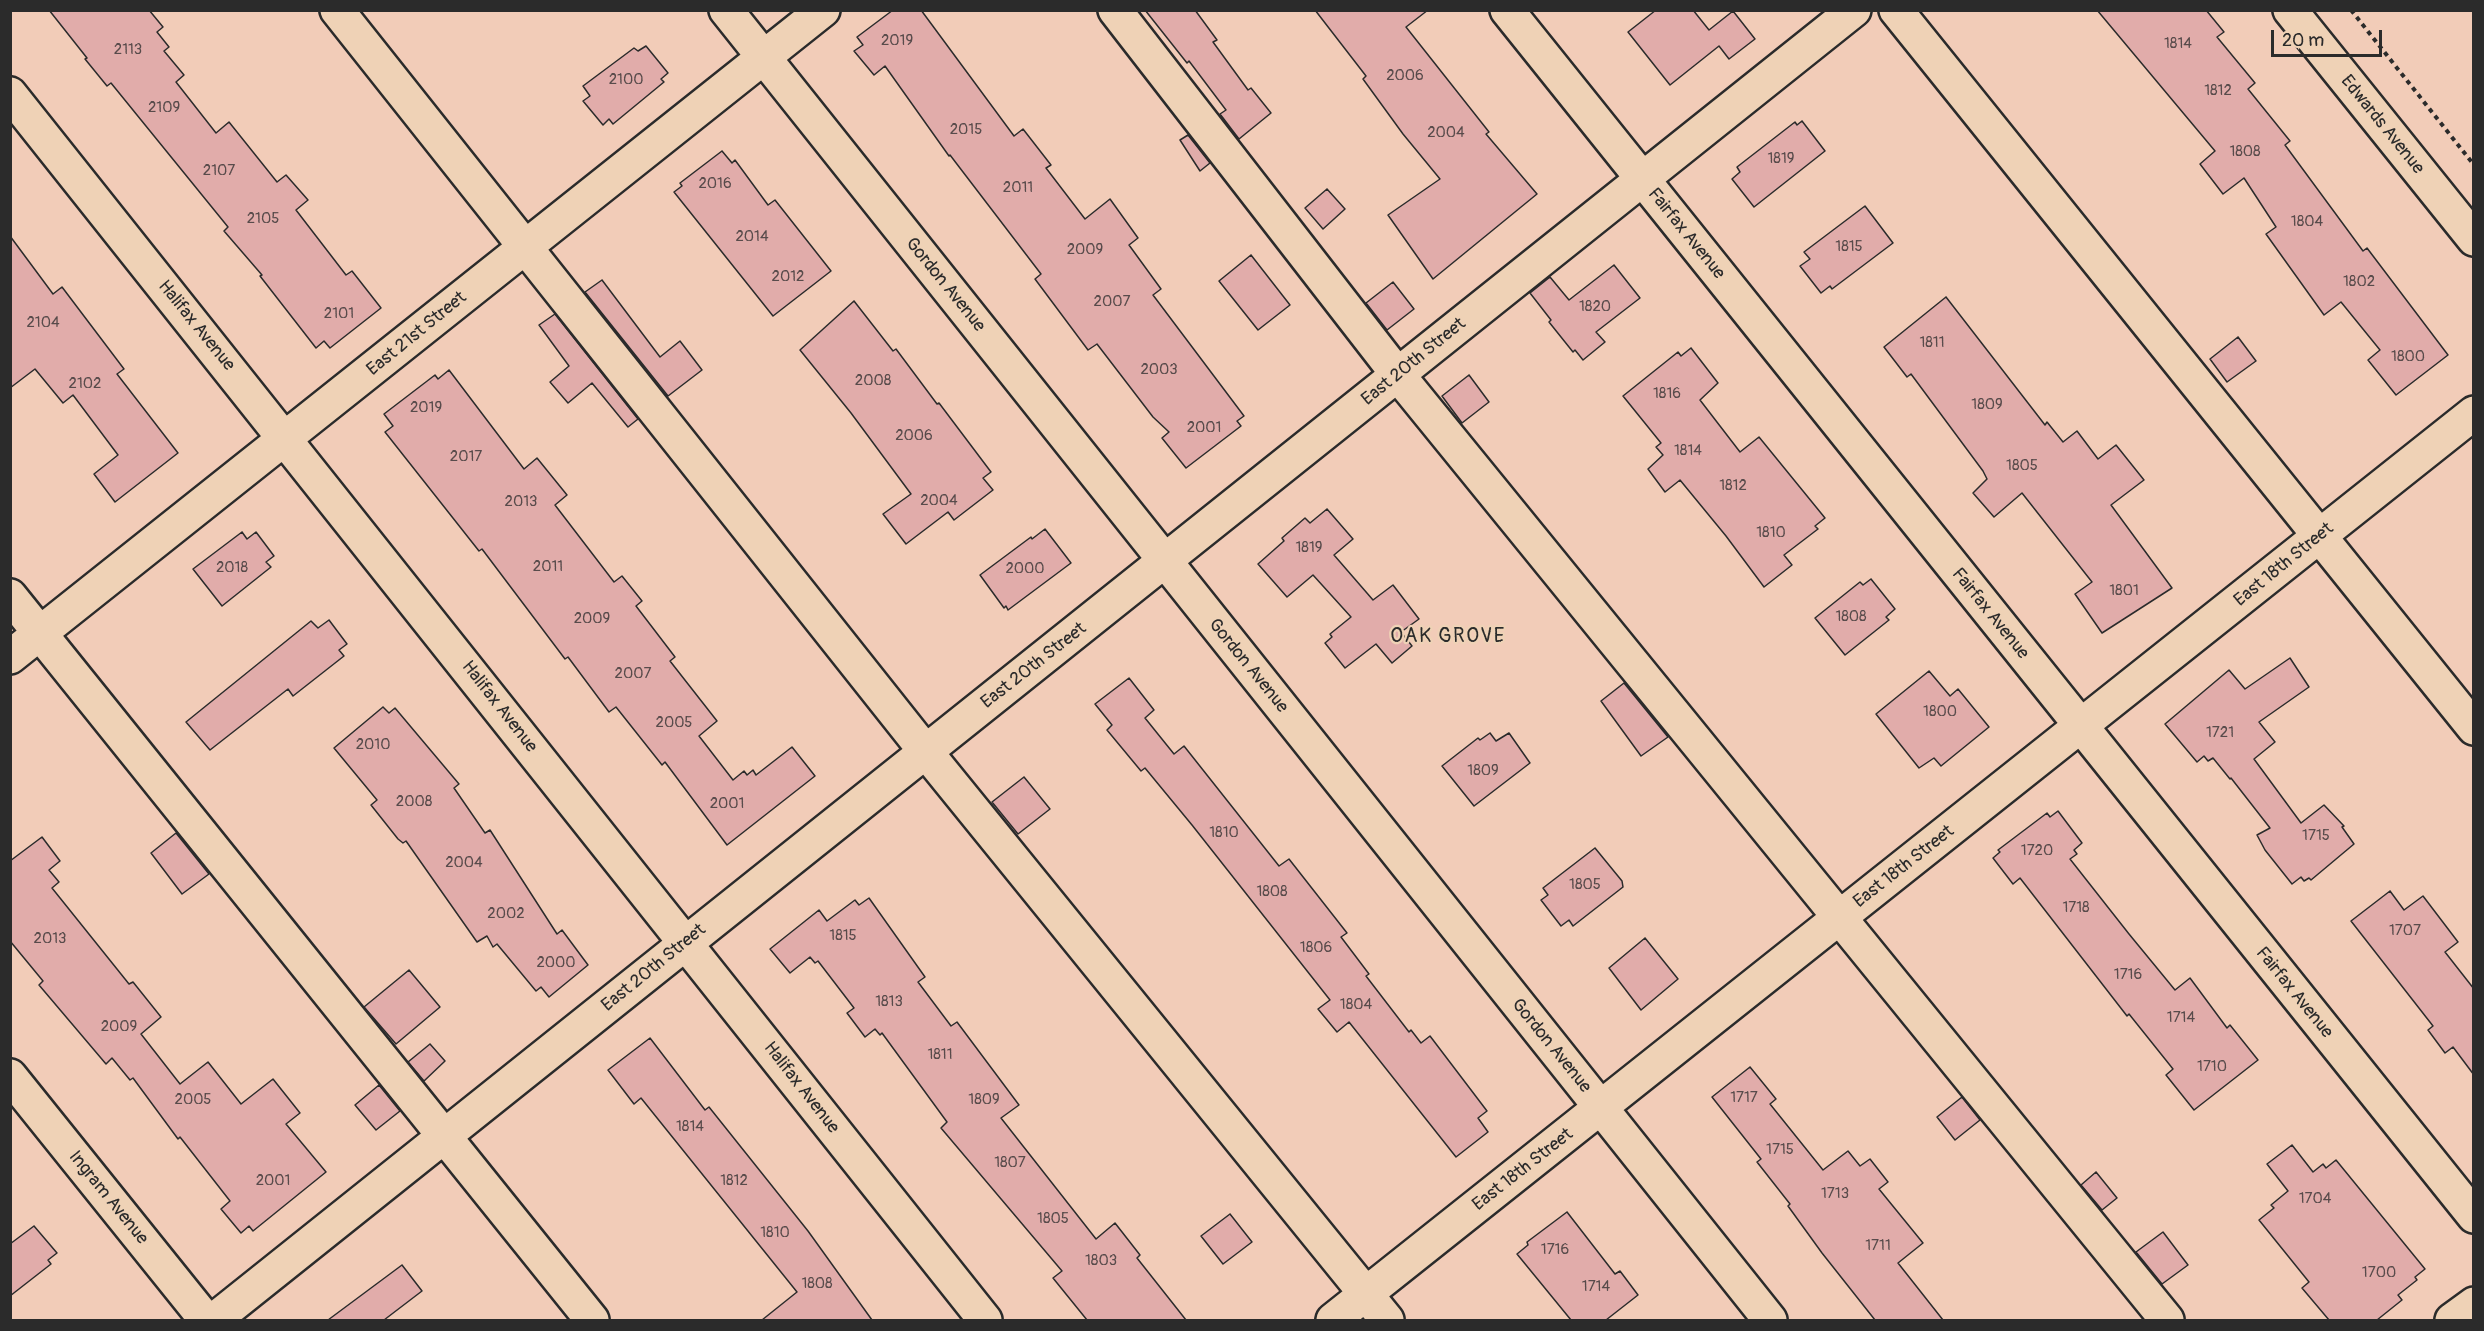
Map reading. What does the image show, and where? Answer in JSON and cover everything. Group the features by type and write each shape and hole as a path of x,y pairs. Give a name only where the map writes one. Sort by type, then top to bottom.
{"street":[{"path":"337,10 926,752 1388,1320"},
{"name":"Gordon Avenue","path":"726,10 1770,1320"},
{"name":"East 21st Street","path":"10,657 823,10"},
{"path":"1115,10 1398,375 2167,1320"},
{"name":"Fairfax Avenue","path":"1508,10 2474,1216"},
{"name":"East 20th Street","path":"214,1320 1854,10"},
{"path":"1896,10 2474,728"},
{"name":"Edwards Avenue","path":"2290,10 2474,239"},
{"name":"Halifax Avenue","path":"10,94 985,1320"},
{"name":"East 18th Street","path":"1333,1320 2474,413"},
{"path":"10,596 592,1320"},
{"name":"Ingram Avenue","path":"10,1076 206,1320"},
{"path":"2452,1320 2474,1304"}],"path":[{"path":"2351,10 2474,165"}],"building":[{"path":"49,10 149,10 163,27 157,32 169,47 164,51 184,75 176,82 216,133 229,122 277,182 286,175 308,200 296,210 346,275 352,271 381,308 330,348 324,341 316,348 260,276 262,275 224,231 228,227 111,83 107,86"},
{"path":"893,10 921,10 1014,136 1023,129 1051,165 1046,168 1085,219 1110,199 1138,238 1129,245 1161,289 1153,295 1244,416 1237,421 1241,426 1186,468 1162,438 1169,432 1153,417 1097,344 1088,350 1035,279 1041,274 949,156 885,66 874,75 854,51 863,45 857,37"},
{"path":"1145,10 1195,10 1217,40 1213,42 1248,90 1251,88 1271,113 1239,139 1220,114 1226,110 1189,61 1187,63"},
{"path":"1315,10 1428,10 1406,27 1489,132 1486,134 1537,194 1433,279 1388,215 1440,179 1403,134 1363,79 1366,76"},
{"path":"1656,10 1693,10 1709,30 1733,11 1755,39 1729,59 1719,46 1670,85 1628,32"},
{"path":"2097,10 2206,10 2224,32 2217,37 2255,83 2248,89 2290,141 2285,145 2363,251 2367,248 2448,355 2396,395 2368,360 2380,350 2341,302 2324,315 2266,234 2276,227 2244,178 2223,194 2200,164 2215,151"},
{"path":"646,46 668,73 661,79 664,82 613,124 609,119 603,125 583,101 590,96 583,86 634,48 638,51"},
{"path":"1802,121 1825,151 1754,207 1732,179 1740,172 1737,167 1795,122 1797,125"},
{"path":"1188,135 1210,163 1200,171 1180,140"},
{"path":"722,151 732,163 735,160 768,205 775,200 831,271 773,316 674,192 682,186 680,183"},
{"path":"1327,189 1345,209 1323,229 1305,208"},
{"path":"1865,206 1893,243 1832,289 1830,286 1821,293 1800,266 1810,259 1804,252"},
{"path":"10,236 53,294 62,287 124,369 117,374 178,453 115,502 94,474 118,455 73,395 63,403 35,369 10,388"},
{"path":"1251,255 1290,305 1258,330 1219,281"},
{"path":"1614,265 1640,298 1596,332 1605,342 1583,360 1575,350 1573,352 1549,322 1551,320 1530,293 1550,277 1569,300"},
{"path":"602,280 660,357 680,341 702,370 668,396 585,292"},
{"path":"1393,282 1414,309 1387,330 1366,303"},
{"path":"1946,297 2045,425 2047,422 2063,442 2077,431 2098,459 2116,445 2144,480 2111,505 2172,588 2102,633 2075,594 2092,582 2022,493 1994,517 1973,493 1987,479 1983,471 1911,374 1907,377 1884,347"},
{"path":"854,301 893,351 896,349 991,472 983,478 993,490 954,520 948,512 906,544 883,514 911,494 851,413 800,350"},
{"path":"555,314 638,419 628,427 592,383 568,403 550,382 569,366 539,325"},
{"path":"2238,337 2256,361 2227,382 2210,359"},
{"path":"1691,348 1718,383 1700,400 1740,452 1759,437 1825,518 1815,526 1818,529 1784,555 1792,565 1764,587 1680,480 1665,492 1648,469 1663,455 1656,447 1661,443 1623,396 1678,352 1681,356"},
{"path":"449,370 524,469 537,458 567,495 555,505 614,582 622,576 642,601 636,606 675,657 670,661 717,721 699,736 733,780 744,771 747,775 753,770 756,775 792,747 815,776 727,845 665,762 662,765 616,707 609,712 568,657 565,659 482,549 479,551 385,432 393,426 384,414 435,375 438,379"},
{"path":"1469,375 1489,402 1462,423 1442,396"},
{"path":"1327,509 1353,539 1334,555 1373,600 1393,585 1419,619 1401,632 1412,646 1392,663 1376,644 1345,668 1325,643 1332,637 1330,634 1351,617 1313,575 1287,597 1258,564 1305,518 1310,523"},
{"path":"1045,529 1071,563 1008,610 1006,606 1004,608 980,575"},
{"path":"242,532 247,539 256,532 274,556 266,562 271,567 222,606 193,569"},
{"path":"1871,579 1895,609 1886,617 1889,620 1845,655 1815,618 1860,582 1863,585"},
{"path":"329,620 347,644 339,650 344,656 293,696 288,689 210,750 186,722 311,621 318,628"},
{"path":"2290,658 2309,687 2259,722 2275,742 2254,759 2301,823 2324,805 2344,826 2342,827 2354,844 2311,880 2309,878 2304,881 2301,877 2292,884 2265,850 2257,835 2270,828 2231,778 2213,758 2208,761 2204,756 2197,762 2165,724 2229,670 2245,689"},
{"path":"1929,671 1950,696 1958,689 1989,727 1941,766 1934,758 1919,768 1876,714"},
{"path":"1129,678 1154,710 1145,718 1174,754 1184,746 1279,866 1289,859 1347,933 1341,937 1369,974 1366,976 1409,1032 1411,1030 1421,1043 1430,1036 1487,1111 1478,1118 1488,1132 1456,1157 1349,1022 1337,1032 1318,1009 1330,1000 1145,768 1141,771 1107,730 1112,725 1095,704"},
{"path":"1624,683 1668,737 1641,756 1601,701"},
{"path":"383,707 389,713 395,708 459,784 454,788 485,833 490,830 557,934 562,930 588,965 549,997 541,987 536,991 497,944 493,947 487,936 477,942 406,841 403,843 398,839 371,805 377,800 334,748"},
{"path":"1490,733 1496,741 1509,733 1530,763 1474,806 1442,766 1478,738 1480,740"},
{"path":"1024,777 1050,809 1018,834 992,802"},
{"path":"2058,811 2082,843 2074,850 2077,854 2070,859 2129,934 2175,990 2190,978 2227,1028 2230,1025 2258,1060 2194,1110 2166,1075 2173,1069 2129,1014 2127,1016 2020,878 2013,884 1993,858 2000,852 1998,850 2047,813 2050,817"},
{"path":"176,833 209,874 182,894 151,853"},
{"path":"42,837 60,861 49,870 59,882 52,888 129,984 133,982 161,1017 141,1034 180,1084 208,1062 241,1104 273,1079 300,1113 286,1124 326,1172 253,1231 249,1226 241,1233 221,1209 230,1201 180,1137 178,1139 133,1078 130,1080 112,1058 106,1064 39,985 43,981 10,941 10,861"},
{"path":"1595,848 1622,881 1623,887 1573,926 1569,920 1561,926 1541,900 1548,895 1543,888"},
{"path":"2390,891 2404,910 2423,896 2458,942 2445,952 2474,989 2474,1075 2453,1047 2445,1053 2428,1030 2433,1026 2351,921"},
{"path":"869,898 925,977 918,982 951,1026 957,1022 1019,1105 1001,1118 1096,1239 1115,1223 1140,1255 1137,1258 1186,1320 1087,1320 1053,1278 1062,1271 941,1128 947,1122 882,1033 880,1035 875,1029 865,1037 847,1013 854,1008 818,961 815,963 810,957 790,973 770,949 819,910 827,921 855,900 859,905"},
{"path":"1645,938 1678,979 1641,1010 1609,968"},
{"path":"409,970 440,1007 396,1044 364,1007"},
{"path":"650,1038 705,1110 709,1107 808,1231 872,1320 762,1320 797,1292 641,1098 634,1104 608,1070"},
{"path":"430,1044 445,1061 424,1081 408,1062"},
{"path":"1750,1067 1776,1099 1770,1104 1823,1170 1848,1151 1860,1166 1870,1159 1888,1182 1879,1189 1923,1243 1898,1263 1943,1320 1875,1320 1822,1253 1788,1206 1790,1204 1757,1162 1761,1159 1712,1097"},
{"path":"379,1085 400,1111 376,1130 355,1105"},
{"path":"1962,1097 1980,1120 1955,1140 1937,1117"},
{"path":"2292,1145 2313,1172 2323,1164 2326,1168 2336,1160 2425,1269 2415,1277 2417,1280 2398,1295 2402,1300 2377,1320 2329,1320 2302,1288 2309,1282 2259,1220 2274,1208 2271,1205 2288,1191 2267,1164"},
{"path":"2096,1172 2117,1198 2102,1210 2081,1185"},
{"path":"1567,1212 1615,1274 1620,1271 1638,1295 1606,1320 1571,1320 1517,1254 1528,1245 1527,1242"},
{"path":"1230,1214 1252,1242 1223,1264 1201,1236"},
{"path":"34,1226 57,1253 48,1260 51,1264 10,1296 10,1244"},
{"path":"2163,1232 2188,1265 2162,1284 2136,1252"},
{"path":"402,1265 422,1291 384,1320 328,1320"}],"district":[{"name":"OAK GROVE","path":"1448,637"}]}
